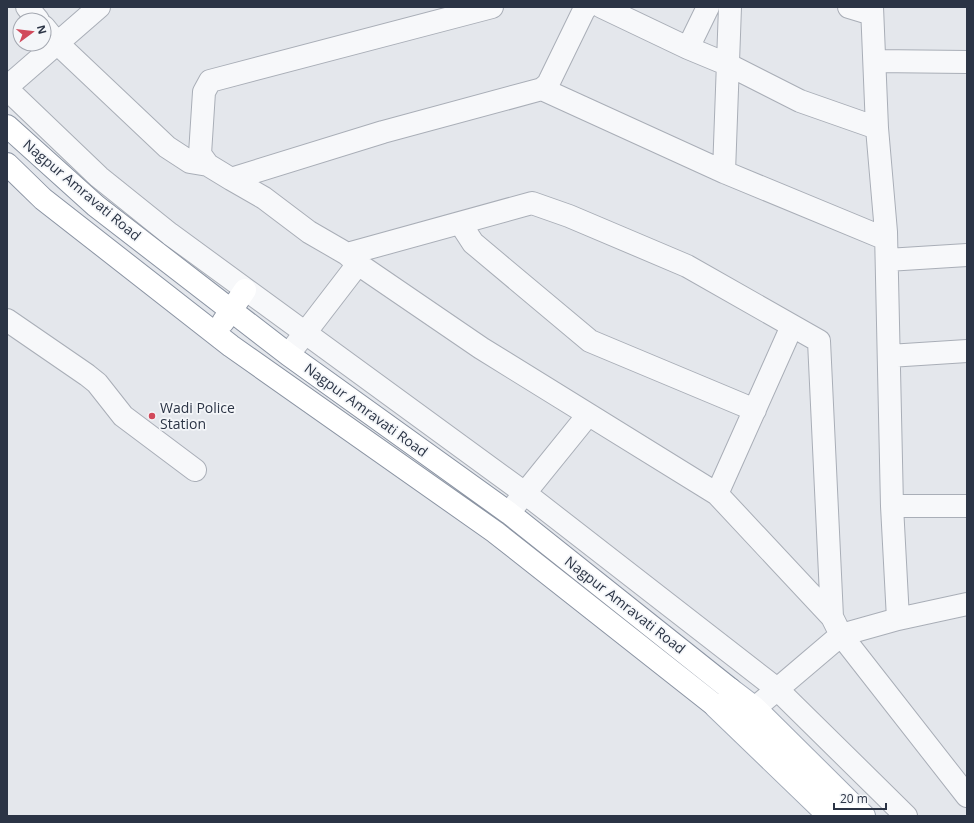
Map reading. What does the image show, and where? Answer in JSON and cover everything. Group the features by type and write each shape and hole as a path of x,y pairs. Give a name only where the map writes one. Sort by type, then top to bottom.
{"main road":[{"name":"Nagpur Amravati Road","path":"7,126 96,206 289,355 508,513 730,689 751,714 864,816"},
{"name":"Nagpur Amravati Road","path":"7,164 43,199 214,333 495,532 712,703 829,816"},
{"path":"214,333 246,290"},
{"name":"Nagpur Amravati Road","path":"712,703 751,714"},
{"path":"751,714 846,816"}],"street":[{"path":"52,34 99,7"},
{"path":"208,165 200,154 204,92 210,81 492,7"},
{"path":"231,179 383,132 542,89 548,84 584,10 587,7"},
{"path":"602,7 688,48 729,65 800,101 877,128"},
{"path":"688,48 708,7"},
{"path":"724,172 730,7"},
{"path":"849,7 872,10 877,128 886,239 892,506 898,619"},
{"path":"52,36 167,147 190,162 208,165 264,198 310,232 353,259 481,348 717,494 836,626 967,796"},
{"path":"37,52 7,88 105,182 170,234 304,334 526,494 777,688 906,816"},
{"path":"875,61 967,62"},
{"path":"542,89 724,172 886,239"},
{"path":"289,355 353,259 460,223 532,203 569,216 687,266 819,341 836,626"},
{"path":"460,223 473,243 590,341 755,410"},
{"path":"886,260 967,255"},
{"path":"7,320 88,375 97,383 123,416 195,470"},
{"path":"717,494 792,326"},
{"path":"889,356 967,351"},
{"path":"508,513 526,494 588,414"},
{"path":"892,506 967,506"},
{"path":"751,714 836,626 898,619 967,604"}],"place":[{"name":"Wadi Police Station","path":"152,416"}]}
